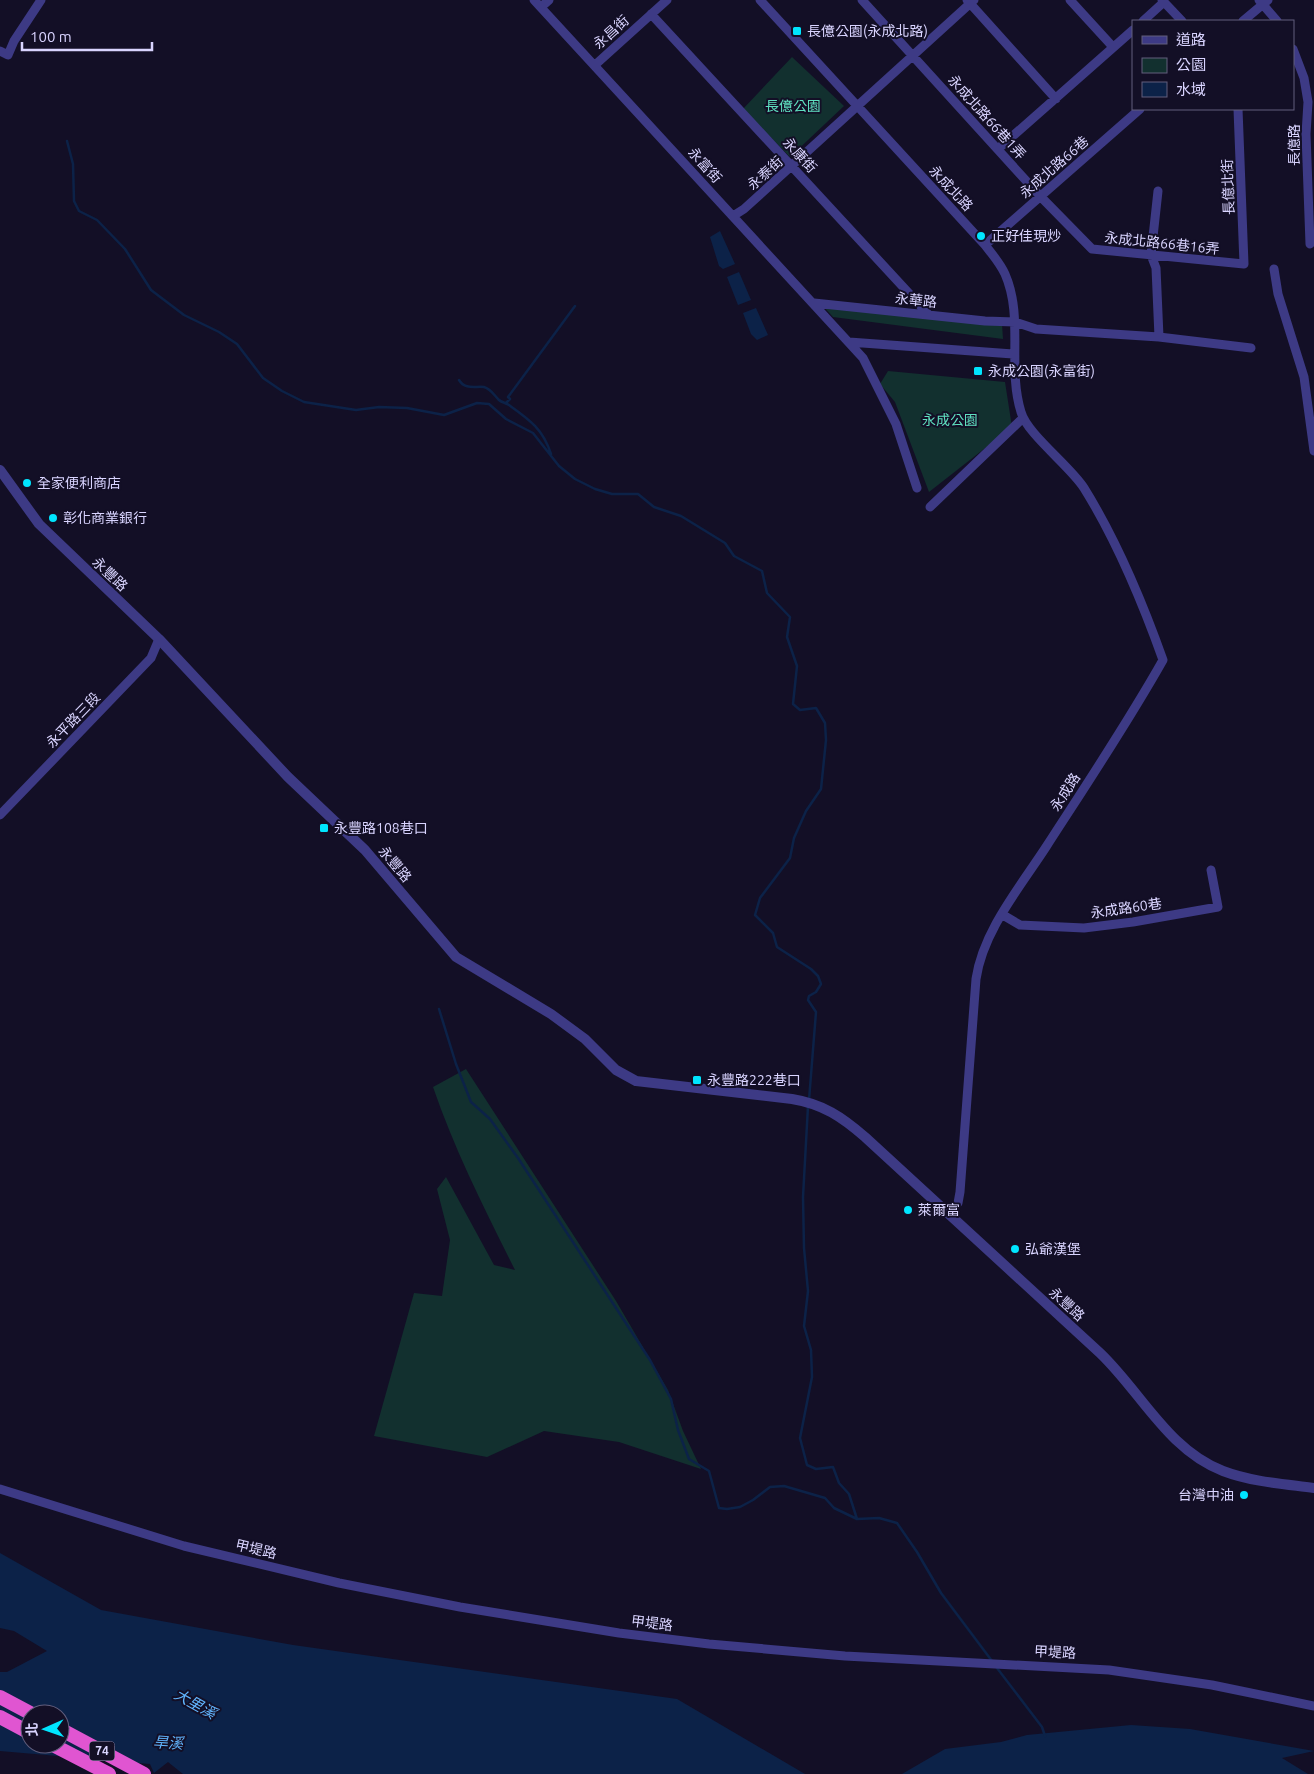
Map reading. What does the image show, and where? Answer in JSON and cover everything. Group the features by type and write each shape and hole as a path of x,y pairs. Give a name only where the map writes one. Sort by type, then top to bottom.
{"highway":[{"path":"0,1698 20,1708"},
{"path":"0,1717 20,1728"},
{"name":"74","path":"70,1734 144,1774"},
{"name":"74","path":"70,1754 109,1774"}],"street":[{"path":"4,53 41,0"},
{"path":"538,4 549,0"},
{"name":"永昌街","path":"595,65 666,0"},
{"name":"永成北路","path":"760,0 985,245 1007,279 1015,322"},
{"name":"永成北路66巷1弄","path":"862,0 1040,196"},
{"path":"1070,0 1113,47"},
{"path":"970,1 1056,99"},
{"name":"永泰街","path":"733,216 744,210 792,167 970,1"},
{"path":"1144,20 1163,1 1181,20"},
{"path":"1244,20 1263,2 1276,20"},
{"name":"永富街","path":"538,4 863,358 884,396 904,446 916,488"},
{"name":"永康街","path":"651,14 929,315"},
{"path":"998,149 1132,31"},
{"name":"長億路","path":"1294,52 1304,78 1311,120 1306,134 1310,244"},
{"name":"永成北路66巷","path":"985,245 1139,110"},
{"name":"長億北街","path":"1238,110 1244,264"},
{"path":"1158,190 1151,255 1156,268 1159,337"},
{"name":"永成北路66巷16弄","path":"1040,196 1092,249 1244,264"},
{"path":"1274,269 1278,294 1301,366 1314,451"},
{"name":"永華路","path":"814,303 1015,322"},
{"path":"1015,322 1036,329 1159,337 1252,348"},
{"name":"永成路","path":"949,1214 958,1203 960,1192 978,966 986,943 1123,728 1163,660 1149,621 1128,574 1083,487 1023,418 1014,377 1015,322"},
{"path":"849,342 1013,354"},
{"path":"930,507 1023,418"},
{"name":"永豐路","path":"0,470 39,524 159,639 288,777 365,850 463,963 551,1014 585,1039 616,1070 636,1081 815,1103 845,1120 1116,1368 1166,1430 1186,1450 1214,1467 1236,1476 1314,1488"},
{"name":"永平路三段","path":"0,815 151,658 159,639"},
{"name":"永成路60巷","path":"1003,915 1020,925 1084,928 1133,922 1218,907 1211,870"},
{"name":"甲堤路","path":"0,1489 184,1546 339,1583 460,1608 619,1633 709,1644 835,1655 1086,1668 1160,1677 1314,1706"}],"green space":[{"name":"長億公園","path":"792,57 844,106 790,157 743,109"},
{"path":"824,307 1002,324 1003,339 833,317"},
{"name":"永成公園","path":"888,371 1005,382 1012,427 929,492 895,402 880,384"},
{"path":"466,1069 616,1301 668,1390 683,1431 701,1469 619,1442 544,1431 487,1457 374,1436 414,1293 442,1296 450,1240 437,1189 446,1177 494,1265 515,1270 461,1157 433,1087"}],"water":[{"path":"720,231 735,264 723,269 719,266 710,237"},
{"path":"739,272 751,300 738,305 727,277"},
{"path":"756,308 768,335 757,340 751,334 743,313"},
{"path":"0,1553 101,1610 293,1645 677,1699 805,1774 183,1774 168,1762 154,1773 150,1764 35,1754 70,1754 70,1704 20,1704 20,1753 0,1751 0,1672 7,1672 47,1651 14,1631 0,1628"},
{"path":"1131,1725 1190,1729 1314,1751 1282,1758 1308,1774 902,1774 945,1749 1001,1742 1027,1735"}],"waterway":[{"path":"67,141 73,164 74,201 79,211 97,220 125,249 151,290 184,315 219,332 237,344 263,378 282,391 304,402 356,410 379,407 407,408 444,415 477,403 489,404 506,419 533,433 559,466 575,479 595,489 612,494 638,494 654,507 681,516 725,543 734,556 762,571 767,593 790,617 787,637 797,666 793,704 800,710 816,708 825,723 826,740 821,789 806,811 794,838 790,858 760,898 755,915 773,933 777,947 811,969 818,976 821,984 816,992 809,996 808,1000 816,1012 809,1100"},
{"path":"506,403 510,399 508,397 575,306"},
{"path":"459,380 464,385 470,387 486,388 500,401 523,415 540,431 551,454"},
{"path":"439,1009 456,1064 471,1102 490,1119 518,1158 650,1360 671,1399 678,1430 689,1459 709,1471 719,1508 740,1507 770,1487 784,1486 825,1498 834,1508 857,1519 879,1518 897,1523 941,1593 992,1661"},
{"path":"808,1106 803,1197 804,1248 808,1291 804,1326 811,1350 812,1377 800,1438 807,1465 816,1469 833,1467 839,1483 849,1494 857,1519"},
{"path":"997,1668 1042,1727 1045,1736"}],"place":[{"name":"長億公園(永成北路)","path":"797,31"},
{"name":"正好佳現炒","path":"981,236"},
{"name":"永成公園(永富街)","path":"978,371"},
{"name":"全家便利商店","path":"27,483"},
{"name":"彰化商業銀行","path":"53,518"},
{"name":"永豐路108巷口","path":"324,828"},
{"name":"永豐路222巷口","path":"697,1080"},
{"name":"萊爾富","path":"908,1210"},
{"name":"弘爺漢堡","path":"1015,1249"},
{"name":"台灣中油","path":"1244,1495"}],"water label":[{"name":"大里溪","path":"195,1704"},
{"name":"旱溪","path":"168,1743"}]}
